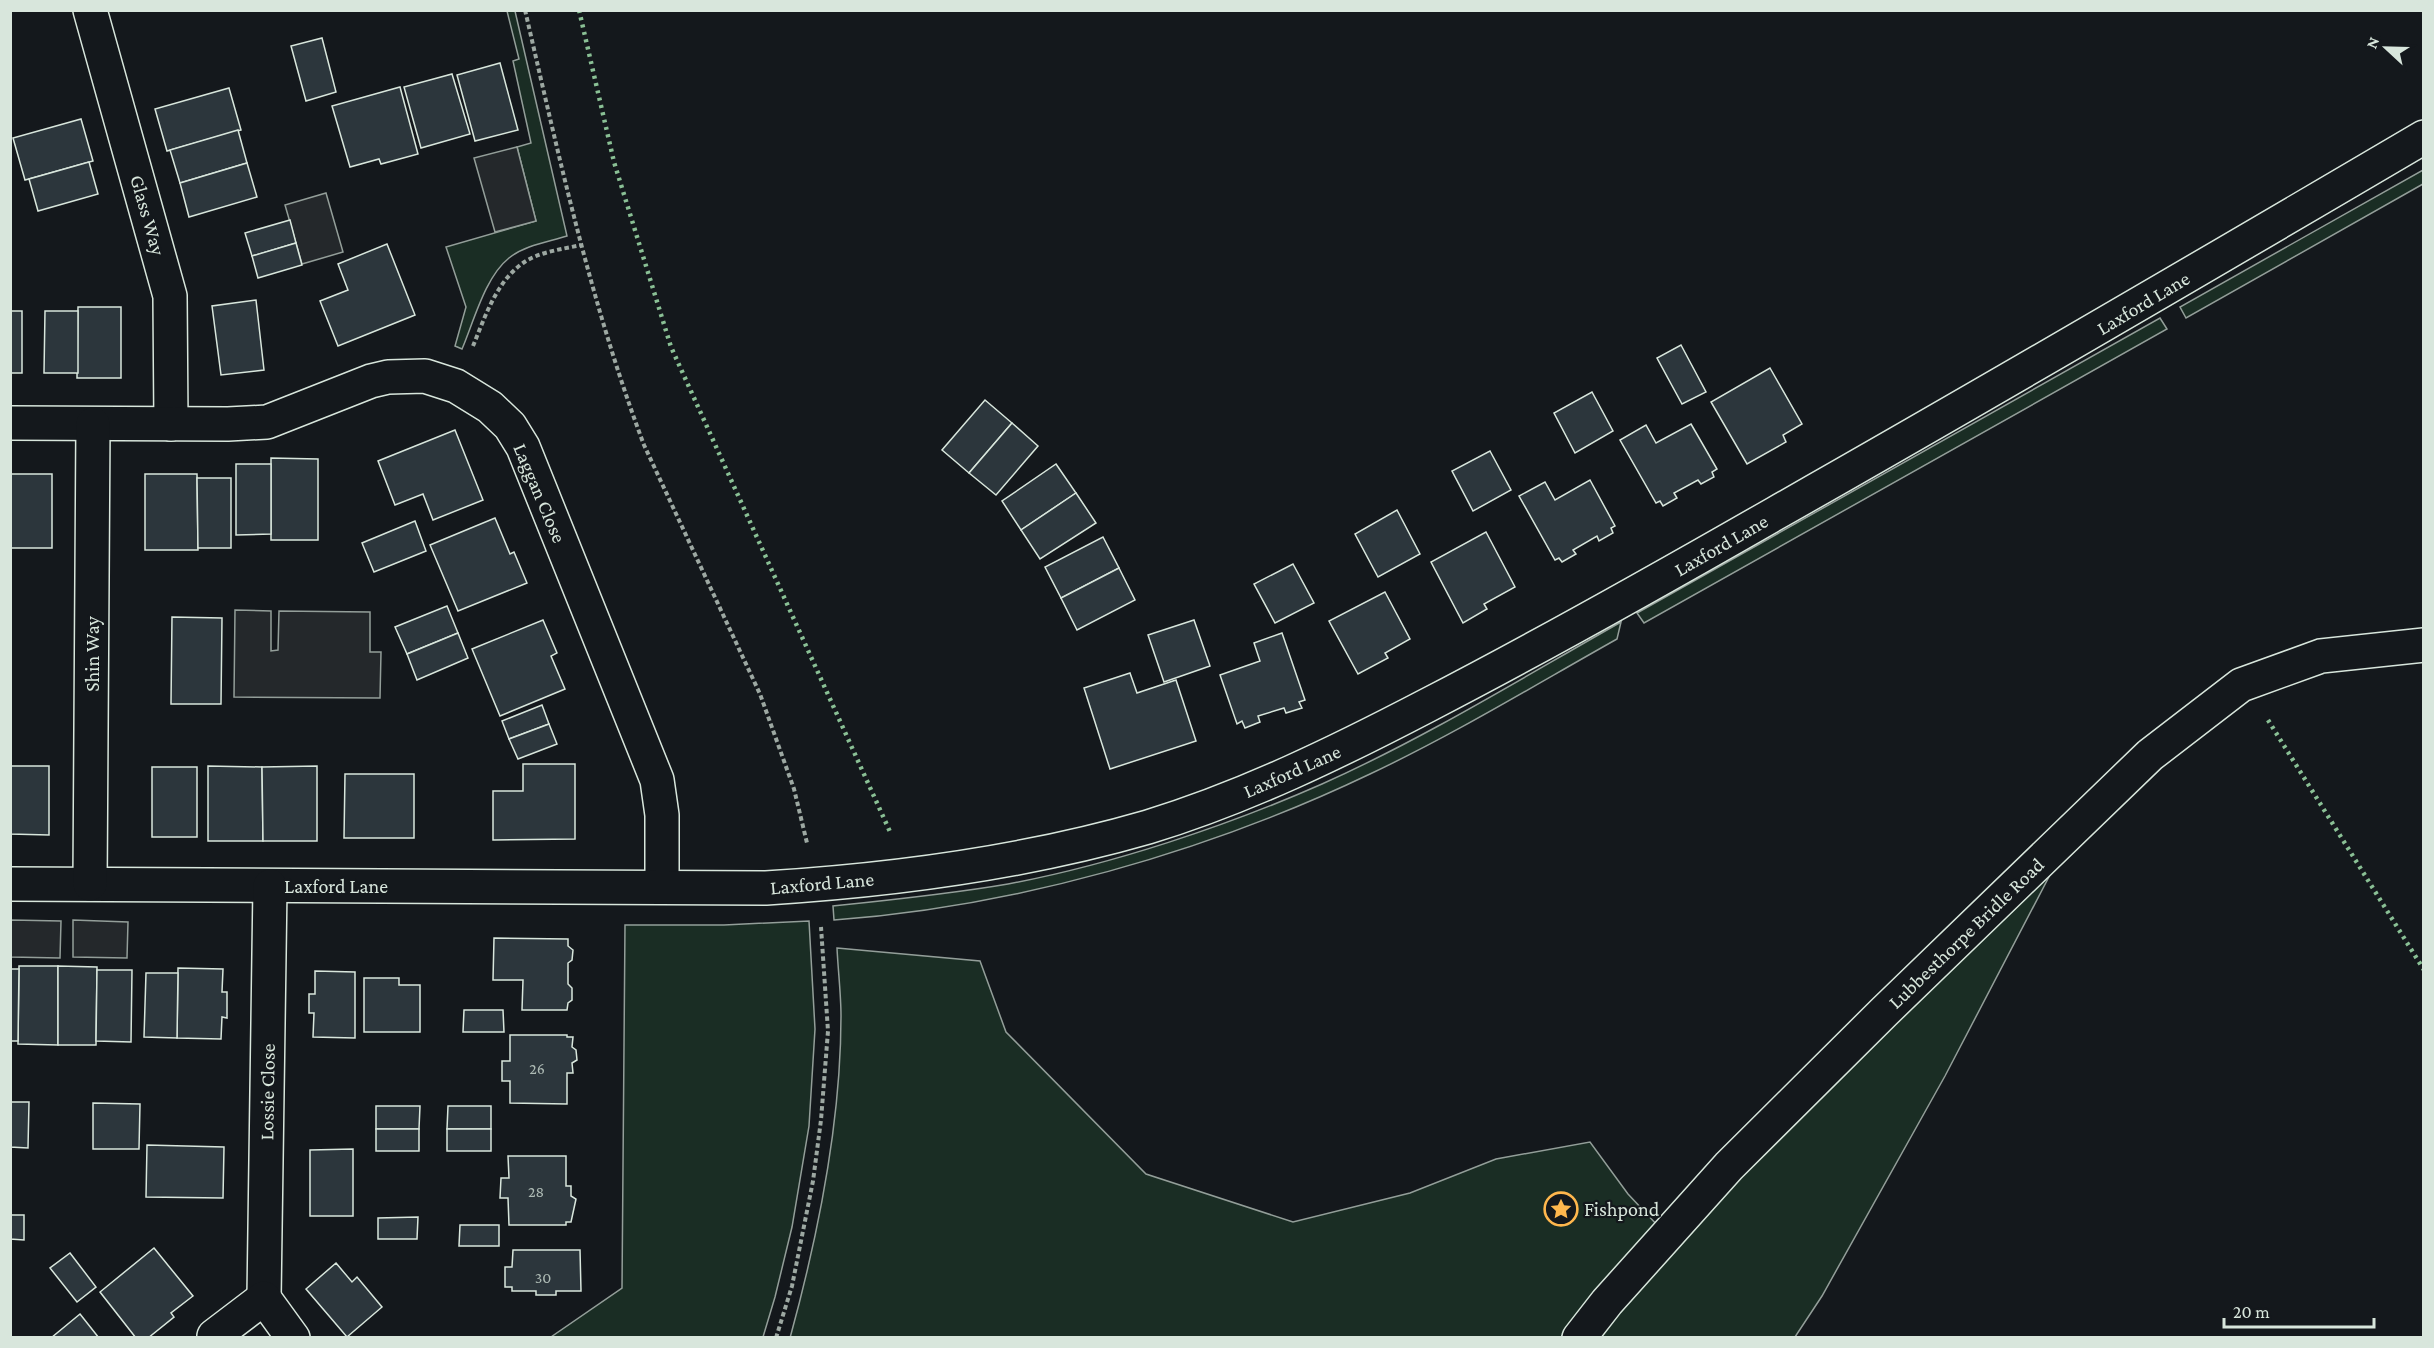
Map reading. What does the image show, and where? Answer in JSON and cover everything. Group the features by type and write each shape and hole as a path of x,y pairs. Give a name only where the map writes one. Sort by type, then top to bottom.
{"street":[{"name":"Glass Way","path":"90,10 170,296 171,424"},
{"name":"Laxford Lane","path":"10,884 662,887 721,890 818,885 979,866 1148,826 1245,793 1347,747 1621,602 2052,357 2424,137"},
{"name":"Laggan Close","path":"10,423 267,422 353,386 388,377 425,376 456,386 496,412 510,426 523,447 657,780 662,815 662,887"},
{"name":"Shin Way","path":"90,884 93,424"},
{"name":"Lubbesthorpe Bridle Road","path":"1579,1338 1607,1302 1729,1166 1884,1012 2150,755 2241,685 2321,656 2424,645"},
{"name":"Lossie Close","path":"264,1298 270,886"},
{"path":"214,1336 264,1298 293,1338"}],"path":[{"path":"525,10 565,185 605,327 645,445 768,715 795,789 818,885 827,1004 826,1064 813,1181 792,1286 777,1338"},
{"path":"456,386 490,306 506,279 524,261 581,245"}],"green space":[{"path":"507,11 515,11 567,236 522,250 501,266 487,288 462,349 455,346 466,307 446,247 536,221 517,147 531,143 513,61 519,59"},
{"path":"2423,170 2423,184 2186,318 2180,307"},
{"path":"2160,318 2167,329 1644,623 1637,613"},
{"path":"1621,622 1617,639 1464,726 1370,774 1243,828 1176,851 1040,889 971,903 834,920 833,906 964,891 1047,876 1168,843 1247,815 1322,784 1398,747"},
{"path":"2052,871 1945,1076 1822,1296 1795,1337 1597,1338 1716,1202 1829,1087"},
{"path":"809,921 815,1029 809,1126 792,1227 763,1337 551,1337 622,1288 625,925 724,925"},
{"path":"837,948 980,961 1006,1032 1146,1174 1293,1222 1410,1193 1496,1159 1590,1142 1628,1194 1659,1227 1616,1272 1561,1337 790,1338 810,1260 826,1178 837,1097 841,999"}],"shaded area":[{"path":"517,147 536,221 495,232 474,158"},
{"path":"326,193 343,252 302,264 285,205"},
{"path":"235,610 271,611 271,651 278,650 279,611 370,612 370,652 381,652 380,698 234,697"},
{"path":"11,920 61,921 60,958 11,957"},
{"path":"73,920 128,922 127,958 73,957"}],"building":[{"path":"322,38 336,92 306,101 291,46"},
{"path":"500,63 518,130 475,141 457,75"},
{"path":"452,74 470,134 421,148 404,87"},
{"path":"400,87 418,154 381,164 379,159 350,167 332,106"},
{"path":"229,88 241,130 167,151 155,109"},
{"path":"81,119 93,161 25,180 13,138"},
{"path":"238,130 247,163 180,183 170,150"},
{"path":"89,162 98,194 38,211 29,179"},
{"path":"247,163 257,197 189,217 180,183"},
{"path":"290,220 296,243 252,256 245,233"},
{"path":"296,243 302,265 258,278 252,256"},
{"path":"387,244 415,315 338,346 320,301 348,290 338,264"},
{"path":"256,300 264,370 221,375 212,306"},
{"path":"78,307 121,307 121,378 77,378"},
{"path":"10,311 22,311 22,373 10,373"},
{"path":"45,311 78,311 78,373 44,373"},
{"path":"1681,345 1706,392 1682,404 1657,358"},
{"path":"1770,368 1802,424 1783,435 1786,442 1747,464 1711,402"},
{"path":"1592,392 1613,431 1575,453 1554,413"},
{"path":"985,400 1012,423 969,473 942,450"},
{"path":"1012,423 1038,446 996,495 969,473"},
{"path":"1691,424 1717,469 1712,472 1714,477 1701,484 1698,480 1674,493 1677,498 1663,506 1660,501 1656,503 1620,440 1646,425 1656,443"},
{"path":"455,430 483,500 433,520 423,494 395,505 378,461"},
{"path":"1490,451 1511,490 1473,511 1452,471"},
{"path":"271,458 318,459 318,540 271,540"},
{"path":"236,464 271,464 271,534 236,535"},
{"path":"1056,464 1076,493 1021,530 1002,501"},
{"path":"10,474 52,474 52,548 10,548"},
{"path":"145,474 197,474 198,550 145,550"},
{"path":"197,478 231,478 231,548 198,548"},
{"path":"1590,480 1615,526 1611,528 1613,533 1599,541 1597,536 1573,550 1576,554 1562,562 1559,558 1555,560 1519,496 1545,482 1555,500"},
{"path":"1076,493 1096,523 1040,559 1021,530"},
{"path":"1397,510 1420,554 1378,577 1355,534"},
{"path":"495,518 510,554 514,552 527,583 458,611 430,545"},
{"path":"415,521 426,551 374,572 362,543"},
{"path":"1486,532 1515,587 1484,604 1487,609 1463,623 1431,562"},
{"path":"1103,537 1119,568 1061,598 1045,567"},
{"path":"1293,564 1314,603 1275,623 1254,584"},
{"path":"1119,568 1135,600 1077,630 1061,598"},
{"path":"1385,592 1410,639 1385,653 1388,658 1358,674 1329,621"},
{"path":"447,606 458,633 407,654 395,627"},
{"path":"172,617 222,618 221,704 171,704"},
{"path":"543,620 557,653 551,656 565,689 500,716 472,649"},
{"path":"1194,620 1210,666 1164,682 1148,635"},
{"path":"458,633 468,658 417,680 407,654"},
{"path":"1282,633 1305,700 1299,702 1302,708 1286,713 1284,708 1258,716 1260,722 1245,728 1242,721 1237,724 1220,675 1260,661 1254,643"},
{"path":"1130,673 1137,693 1176,680 1196,741 1110,769 1084,688"},
{"path":"542,705 549,724 509,739 502,721"},
{"path":"549,724 557,744 518,759 509,739"},
{"path":"523,764 575,764 575,839 493,840 493,791 523,791"},
{"path":"10,766 49,766 49,835 10,834"},
{"path":"208,766 262,767 263,841 208,841"},
{"path":"317,766 317,841 263,841 262,767"},
{"path":"152,767 197,767 197,837 152,837"},
{"path":"345,774 414,774 414,838 344,838"},
{"path":"494,938 568,939 568,946 573,950 572,960 568,963 568,984 572,988 572,1000 568,1003 567,1010 522,1010 523,980 493,980"},
{"path":"19,966 58,966 58,1045 18,1044"},
{"path":"58,966 97,967 96,1045 58,1045"},
{"path":"178,968 223,969 222,992 227,992 227,1018 222,1017 221,1039 177,1038"},
{"path":"10,969 19,969 18,1041 10,1041"},
{"path":"97,970 132,970 131,1042 96,1041"},
{"path":"315,971 355,972 355,1038 313,1037 314,1013 309,1013 309,994 315,994"},
{"path":"146,973 178,973 177,1038 144,1037"},
{"path":"364,978 399,978 399,985 420,985 420,1032 364,1032"},
{"path":"464,1010 503,1010 504,1032 463,1032"},
{"path":"510,1035 567,1035 567,1037 573,1037 572,1047 576,1050 577,1060 572,1063 573,1073 567,1073 567,1104 510,1103 510,1081 502,1081 502,1061 510,1061"},
{"path":"10,1102 29,1102 28,1148 10,1147"},
{"path":"93,1103 140,1104 139,1149 93,1149"},
{"path":"376,1106 420,1106 419,1129 376,1129"},
{"path":"448,1106 491,1106 491,1129 447,1129"},
{"path":"376,1129 419,1129 419,1151 376,1151"},
{"path":"447,1129 491,1129 491,1151 447,1151"},
{"path":"147,1145 224,1147 223,1198 146,1197"},
{"path":"353,1149 353,1216 310,1216 310,1150"},
{"path":"508,1156 566,1156 566,1186 571,1186 571,1196 576,1199 571,1222 566,1222 566,1225 509,1225 508,1198 500,1198 501,1178 509,1178"},
{"path":"10,1215 24,1215 24,1240 10,1239"},
{"path":"418,1217 417,1239 378,1239 378,1218"},
{"path":"460,1225 499,1225 499,1246 459,1246"},
{"path":"154,1248 193,1296 171,1313 174,1317 148,1338 136,1338 100,1292"},
{"path":"513,1250 580,1250 581,1291 556,1291 556,1295 536,1295 536,1291 512,1291 512,1287 505,1287 505,1267 512,1267"},
{"path":"70,1253 96,1287 77,1302 50,1268"},
{"path":"336,1263 352,1282 357,1277 382,1307 347,1337 306,1289"},
{"path":"80,1314 99,1338 51,1338"}],"hedge":[{"path":"579,10 614,162 671,347 891,834"},
{"path":"2268,720 2424,970"}],"place":[{"name":"Fishpond","path":"1561,1209"}]}
